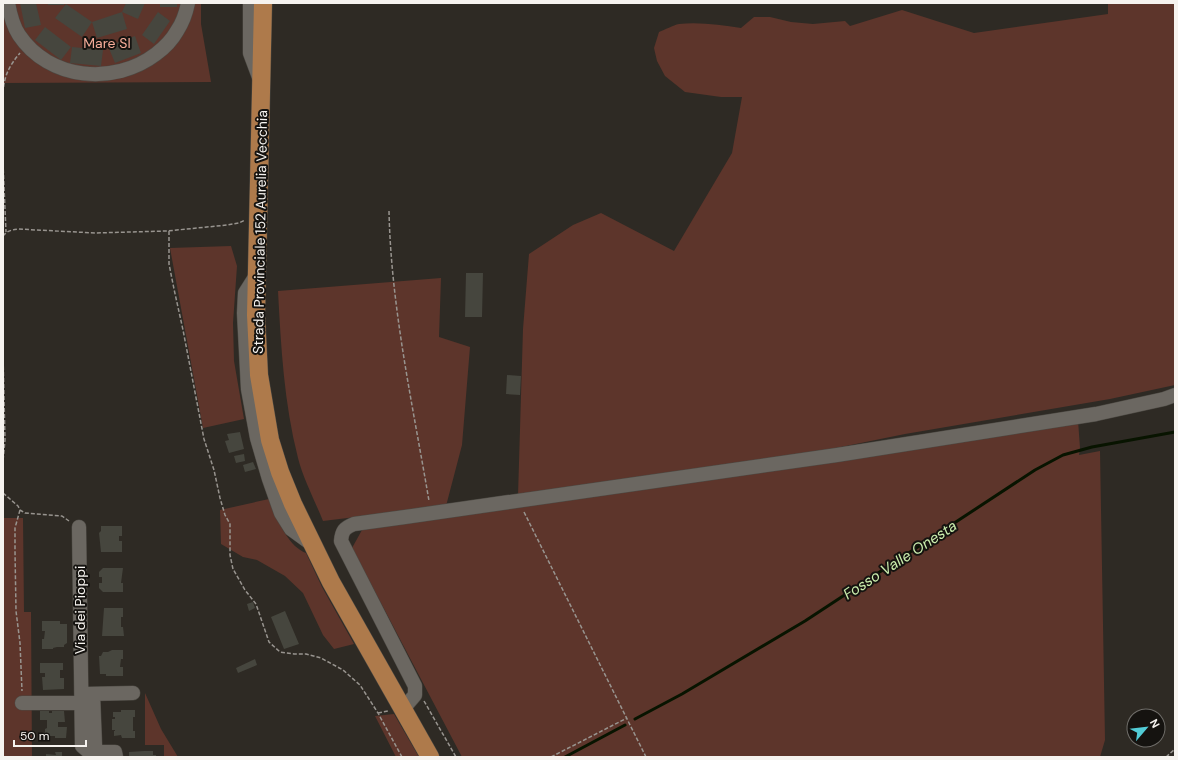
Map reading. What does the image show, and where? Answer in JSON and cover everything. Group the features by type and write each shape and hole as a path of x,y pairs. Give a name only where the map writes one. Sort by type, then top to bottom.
{"main road":[{"name":"Strada Provinciale 152 Aurelia Vecchia","path":"263,3 256,315 259,375 270,440 280,472 293,504 331,582 430,757"}],"street":[{"path":"8,3 10,15 18,34 43,60 74,73 89,74 118,72 134,67 148,60 166,45 177,32 185,17 188,3"},
{"path":"250,3 250,54 262,85"},
{"path":"403,709 415,695 416,686 341,541 342,532 347,527 354,524 829,456 1096,414 1164,399 1175,395"},
{"name":"Via dei Pioppi","path":"79,527 83,697 82,746 89,755 116,752 116,757"},
{"path":"22,703 133,693"}],"path":[{"path":"3,93 6,74 10,65 27,45"},
{"path":"3,163 6,232"},
{"path":"390,211 390,228 399,326 432,513"},
{"path":"3,236 6,232 18,228 88,232 169,231 239,223 258,214"},
{"path":"169,231 169,264 204,439 214,470 225,515 230,524 230,555 233,569 256,604 269,642 280,652 306,654 321,658 343,670 360,684 402,757"},
{"path":"3,354 5,440 3,461"},
{"path":"3,493 18,506 20,510 32,514 62,516 79,527"},
{"path":"522,500 523,509 646,757"},
{"path":"20,510 15,528 15,551 16,611 22,674 22,703"},
{"path":"416,686 456,757"},
{"path":"551,757 626,718"},
{"path":"1166,757 1175,749"}],"green space":[{"name":"Mare SI","path":"3,3 201,3 201,24 211,82 3,83"},
{"path":"1108,3 1175,3 1175,385 1110,399 905,434 836,448 518,496 523,329 529,254 573,225 601,213 674,251 732,153 742,97 721,97 685,92 665,76 657,61 654,48 659,32 679,24 687,23 741,28 754,17 770,17 791,22 813,24 845,21 850,26 902,10 974,33 1108,14"},
{"path":"231,246 237,266 233,323 234,361 244,419 203,428 170,248"},
{"path":"441,278 439,337 470,347 462,445 446,506 323,521 298,458 289,417 280,333 278,291"},
{"path":"1078,420 1079,455 1100,451 1105,740 1100,757 462,757 352,548 362,530"},
{"path":"269,499 283,530 293,544 306,553 322,587 354,644 334,649 323,635 303,593 285,576 257,560 243,557 221,544 220,510"},
{"path":"3,518 23,518 24,612 31,612 32,757 3,757"},
{"path":"145,693 161,729 178,757 164,757 164,745 145,745"},
{"path":"394,714 419,757 396,757 375,716"}],"building":[{"path":"20,3 36,3 41,25 25,28"},
{"path":"48,3 64,3 64,5 48,5"},
{"path":"126,3 145,3 138,19 122,12"},
{"path":"160,3 177,3 177,7 160,7"},
{"path":"66,4 92,22 82,37 55,18"},
{"path":"122,12 127,29 97,38 92,22"},
{"path":"158,12 170,21 154,44 142,35"},
{"path":"45,27 71,47 61,60 35,40"},
{"path":"135,36 141,53 115,63 108,46"},
{"path":"72,47 103,50 101,66 70,63"},
{"path":"466,273 483,273 482,317 465,317"},
{"path":"507,375 521,376 520,395 506,394"},
{"path":"240,432 244,449 229,453 225,441 229,440 227,434"},
{"path":"244,454 245,461 236,463 234,456"},
{"path":"253,462 256,469 245,472 243,465"},
{"path":"101,526 122,526 122,536 119,536 119,541 122,541 122,552 101,552 99,533 101,531"},
{"path":"103,568 123,568 121,583 123,583 123,592 103,592 99,588 99,583 102,583 102,577 99,577 99,572"},
{"path":"253,602 255,608 249,611 247,604"},
{"path":"104,608 123,608 121,627 123,627 124,636 102,636"},
{"path":"285,611 299,644 284,649 271,617"},
{"path":"42,621 60,621 60,624 67,624 67,643 64,647 42,649 42,639 44,639 45,631 42,631"},
{"path":"123,650 123,659 121,659 120,667 123,667 123,676 106,676 106,674 100,674 99,656 101,656 103,652"},
{"path":"255,659 257,665 238,673 236,668"},
{"path":"40,663 63,663 63,670 60,670 60,678 64,678 64,689 43,690 42,677 45,677 45,673 40,673"},
{"path":"121,710 135,710 135,717 133,717 133,731 135,731 135,738 122,738 121,735 114,736 115,730 112,730 112,719 115,719 115,717 113,717 113,712 121,712"},
{"path":"40,711 49,711 49,713 52,713 52,711 64,711 65,722 58,722 58,727 67,727 66,738 45,736 47,720 40,720"},
{"path":"153,751 153,755 156,755 156,757 129,757 129,752"},
{"path":"55,752 62,752 62,757 46,757 46,754 56,755"}],"waterway":[{"name":"Fosso Valle Onesta","path":"635,719 682,694 805,621 1035,470 1063,455 1092,447 1175,432"},
{"name":"Fosso Valle Onesta","path":"565,757 625,725"}]}
